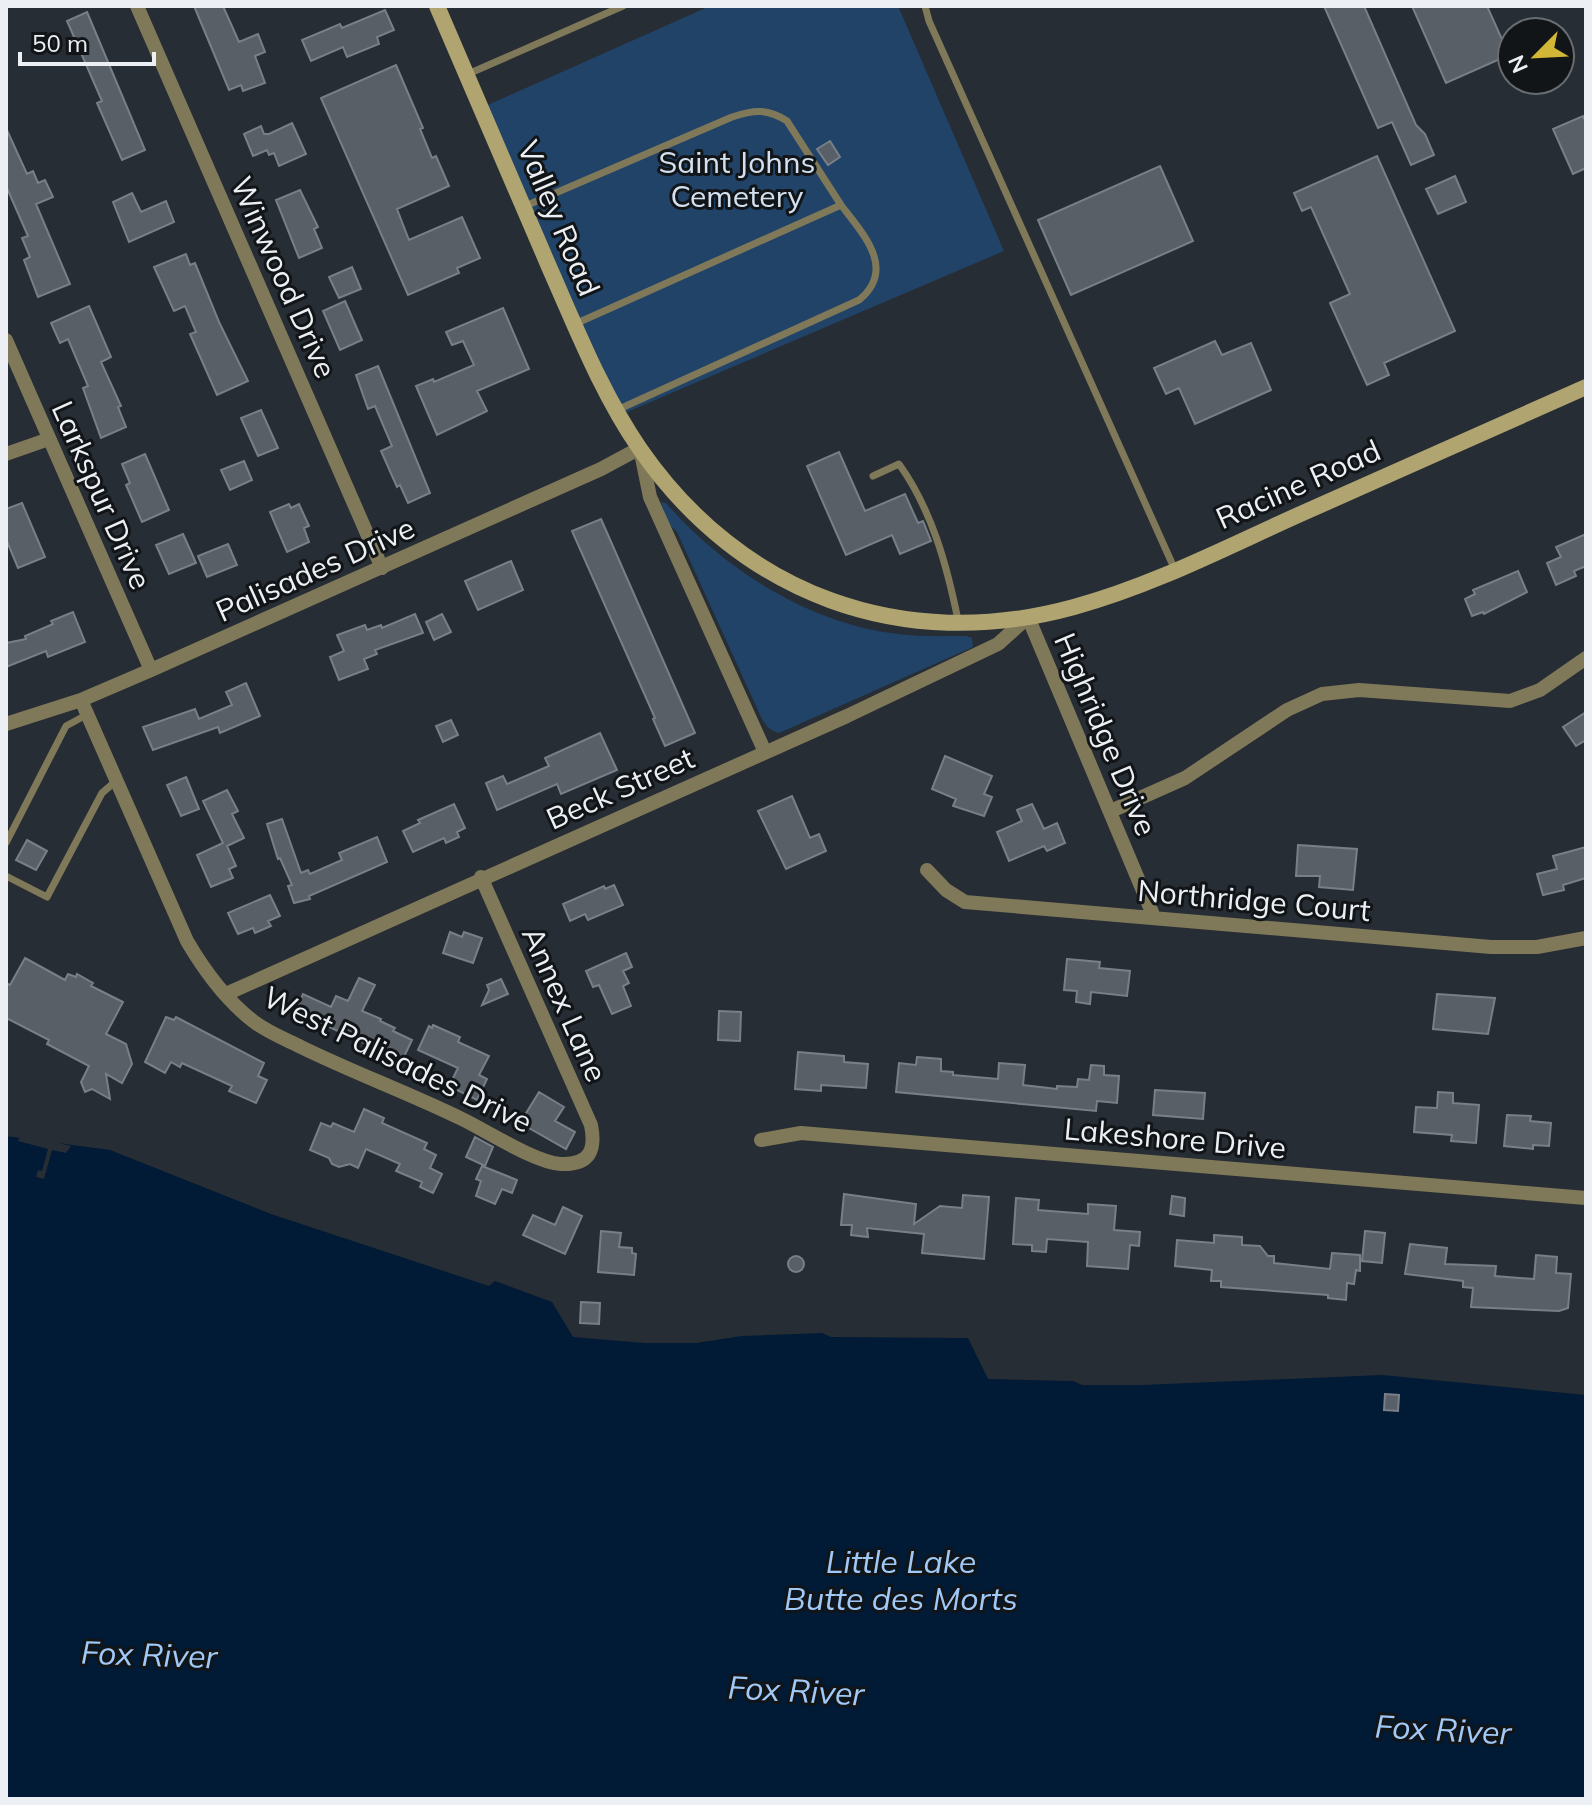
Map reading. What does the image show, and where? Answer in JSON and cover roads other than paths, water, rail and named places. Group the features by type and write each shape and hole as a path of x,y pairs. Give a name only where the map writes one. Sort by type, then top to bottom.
{"main road":[{"name":"Valley Road","path":"437,6 574,324 617,410 640,448 686,506 714,533 774,575 807,592 879,616 958,623 1028,617"},
{"name":"Racine Road","path":"1028,617 1109,596 1175,570 1586,387"}],"street":[{"name":"Winwood Drive","path":"137,6 382,568"},
{"name":"Larkspur Drive","path":"6,340 151,670"},
{"path":"6,454 49,439"},
{"name":"Palisades Drive","path":"6,724 81,700 151,670 601,469 640,448"},
{"name":"Valley Road","path":"640,448 650,497 765,752"},
{"name":"Beck Street","path":"226,994 998,644 1028,617"},
{"name":"Highridge Drive","path":"1028,617 1154,917"},
{"path":"1111,811 1185,778 1287,710 1322,694 1359,690 1510,701 1540,690 1586,658"},
{"name":"West Palisades Drive","path":"81,700 187,941 226,994 255,1023 552,1163 573,1163 591,1153"},
{"name":"Northridge Court","path":"927,870 946,890 965,902 1491,947 1537,947 1586,938"},
{"name":"Annex Lane","path":"481,877 591,1125 594,1141 591,1153"},
{"name":"Lakeshore Drive","path":"761,1140 801,1133 1586,1198"}],"lane":[{"path":"466,75 623,6"},
{"path":"925,6 941,50 1175,570"},
{"path":"523,207 732,117 764,110 787,121 869,244 877,270 869,292 847,306 617,410"},
{"path":"574,324 841,205"},
{"path":"873,476 899,464 915,486 949,576 958,623"},
{"path":"6,843 66,726 88,714"},
{"path":"6,876 47,897 102,793 116,780"}],"water":[{"path":"6,1136 110,1150 271,1214 489,1286 495,1281 552,1302 573,1337 644,1343 696,1343 742,1336 822,1333 831,1337 968,1338 988,1379 1142,1385 1382,1375 1586,1395 1586,1799 6,1799"}],"park label":[{"name":"Saint Johns Cemetery","path":"737,179"}],"water label":[{"name":"Little Lake Butte des Morts","path":"901,1580"},
{"name":"Fox River","path":"149,1654"},
{"name":"Fox River","path":"796,1690"},
{"name":"Fox River","path":"1443,1729"}]}
